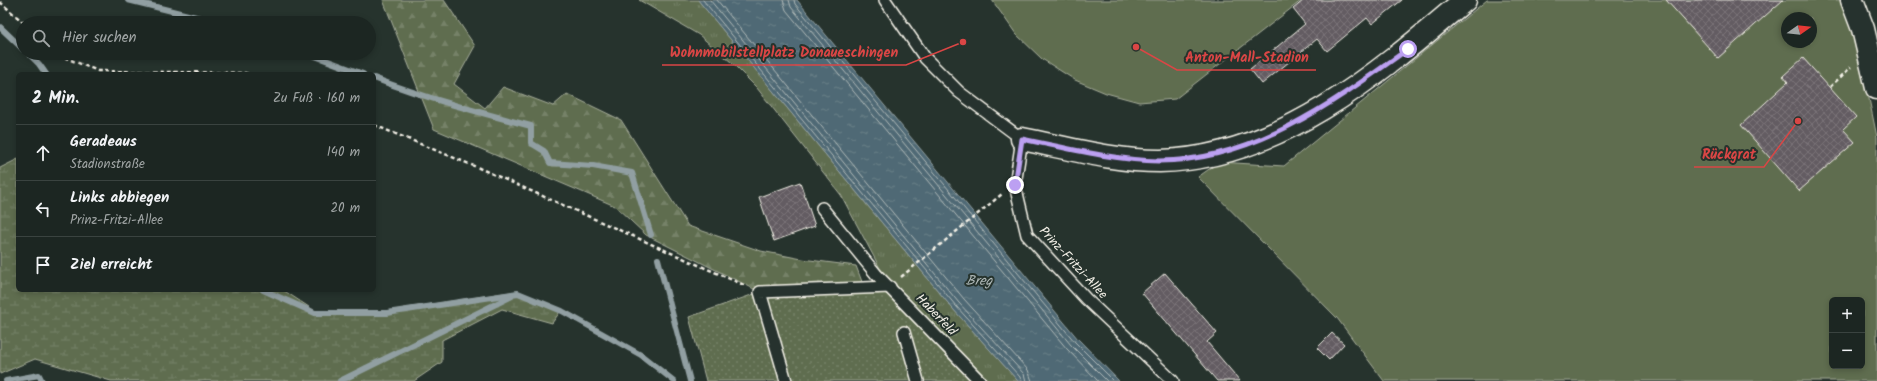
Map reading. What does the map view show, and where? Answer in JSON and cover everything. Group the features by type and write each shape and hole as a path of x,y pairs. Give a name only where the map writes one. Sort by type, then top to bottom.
{"street":[{"path":"1022,139 1106,157 1160,161 1204,156 1247,145 1292,125 1339,99 1408,49 1465,0"},
{"path":"1852,0 1863,29 1877,88"}],"lane":[{"path":"885,0 925,58 960,92 1022,139"},
{"name":"Prinz-Fritzi-Allee","path":"1022,139 1015,185 1027,235 1086,299 1173,381"},
{"name":"Haberfeld","path":"822,208 876,274 894,284 980,381"},
{"path":"786,381 760,292 864,287 894,284"},
{"path":"904,332 918,381"}],"path":[{"path":"0,2 16,16"},
{"path":"1830,87 1862,57 1869,55"},
{"path":"71,60 98,71 172,72"},
{"path":"376,126 479,168 760,292"},
{"path":"894,284 992,202"}],"green space":[{"path":"383,0 444,0 475,46 454,84 485,108 503,87 553,106 567,94 621,120 688,226 761,251 802,259 856,266 864,287 760,292 646,235 615,206 434,129"},
{"path":"639,0 698,0 953,309 1018,381 980,381 890,287 841,195 757,88 731,62 699,35"},
{"path":"992,0 1302,0 1175,99 1139,102 1106,93 1075,80 1042,59 1016,34"},
{"path":"1487,0 1843,0 1859,51 1877,137 1877,381 1384,381 1337,318 1198,177 1219,162 1284,166"},
{"path":"16,160 16,292 286,292 315,311 387,311 517,291 562,309 552,323 502,309 442,340 442,362 414,381 111,381 35,359 0,374 0,168"},
{"path":"890,287 980,381 706,381 689,317 760,292"}],"water":[{"name":"Breg","path":"698,0 797,0 1078,339 1119,381 1018,381 953,309"}],"building":[{"path":"1304,0 1402,0 1372,24 1367,18 1327,51 1317,39 1262,84 1250,69 1305,24 1293,9"},
{"path":"1666,0 1783,0 1718,58"},
{"path":"1803,58 1856,117 1843,129 1855,142 1799,191 1741,125 1788,82 1783,76"},
{"path":"800,182 815,226 774,241 759,197"},
{"path":"1165,273 1217,333 1207,342 1240,381 1217,381 1142,293"},
{"path":"1332,333 1344,344 1329,360 1317,348"}],"waterway":[{"path":"128,0 192,16"},
{"path":"0,27 16,42"},
{"path":"35,60 45,72"},
{"path":"326,60 358,72"},
{"path":"376,79 471,110 531,126 531,143 544,151 550,163 593,166 632,173 651,235"},
{"path":"658,259 690,381"},
{"path":"268,292 315,313 387,313 518,293 562,311 641,355 674,381"},
{"path":"340,381 512,296"},
{"path":"6,381 39,375 42,381"}],"place":[{"name":"Wohnmobilstellplatz Donaueschingen","path":"963,42"},
{"name":"Anton-Mall-Stadion","path":"1136,47"},
{"name":"Rückgrat","path":"1798,121"}],"route":[{"path":"1015,185 1022,139 1106,157 1160,161 1204,156 1247,145 1292,125 1339,99 1408,49"}]}
